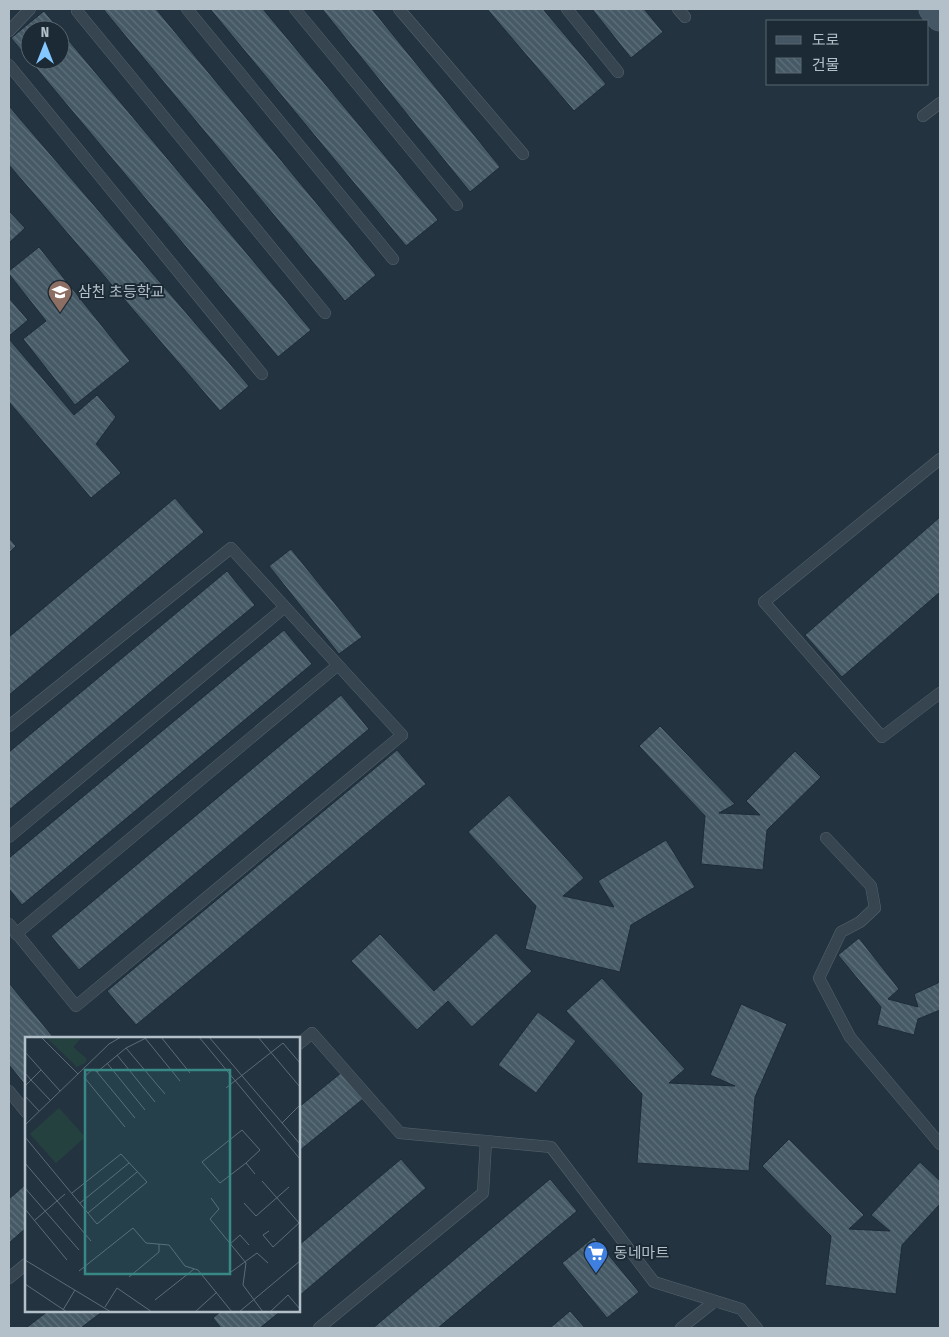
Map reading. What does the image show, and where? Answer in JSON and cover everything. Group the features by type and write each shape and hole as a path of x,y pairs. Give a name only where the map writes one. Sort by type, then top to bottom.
{"street":[{"path":"933,9 940,18"}],"lane":[{"path":"9,31 30,9"},
{"path":"77,9 325,313"},
{"path":"187,9 393,259"},
{"path":"295,9 457,205"},
{"path":"399,9 523,154"},
{"path":"567,9 618,72"},
{"path":"9,65 262,374"},
{"path":"923,116 940,104"},
{"path":"940,459 764,602 882,737 940,693"},
{"path":"9,726 231,548 285,607 402,735 76,1006 13,929 338,665"},
{"path":"9,837 285,607"},
{"path":"826,838 871,886 875,908 860,922 841,932 819,978 850,1037 940,1144"},
{"path":"300,1043 312,1033 400,1134 551,1147 654,1282 741,1309 757,1328"},
{"path":"9,1091 25,1111"},
{"path":"319,1328 483,1193 486,1141"},
{"path":"9,1278 25,1265"},
{"path":"681,1328 715,1301"}],"building":[{"path":"103,9 156,9 376,275 345,301"},
{"path":"210,9 263,9 438,220 406,246"},
{"path":"322,9 372,9 500,167 470,192"},
{"path":"487,9 543,9 606,84 574,111"},
{"path":"592,9 644,9 663,32 631,58"},
{"path":"44,11 52,20 33,20"},
{"path":"20,31 20,49 11,38"},
{"path":"70,42 311,330 278,357 38,70 70,70"},
{"path":"9,106 249,386 220,411 9,165"},
{"path":"9,211 25,228 9,243"},
{"path":"39,247 130,361 75,405 23,339 46,321 9,274 9,271"},
{"path":"9,298 28,320 9,336"},
{"path":"9,339 74,415 97,395 116,417 96,444 121,473 91,498 9,402"},
{"path":"175,498 204,532 9,695 9,637"},
{"path":"940,517 940,592 842,677 805,635"},
{"path":"9,538 16,546 9,553"},
{"path":"291,549 362,637 339,654 269,566"},
{"path":"227,571 255,605 9,810 9,752"},
{"path":"284,630 312,664 22,905 9,889 9,858"},
{"path":"341,695 369,729 79,970 51,936"},
{"path":"660,726 735,804 719,813 760,815 746,801 795,751 821,777 767,830 763,870 701,864 705,816 639,746"},
{"path":"397,750 426,784 136,1025 107,991"},
{"path":"509,795 584,878 563,896 614,907 598,881 666,840 695,887 631,925 620,972 525,949 536,906 468,832"},
{"path":"496,933 532,971 472,1027 448,1001 417,1030 351,961 380,934 434,991"},
{"path":"859,938 899,989 888,999 918,1007 914,994 940,982 940,1010 918,1019 914,1035 877,1025 881,1007 838,955"},
{"path":"602,978 685,1069 669,1083 735,1086 710,1075 741,1004 787,1024 755,1097 749,1171 637,1163 642,1094 566,1011"},
{"path":"9,983 53,1037 25,1037 25,1085 9,1065"},
{"path":"538,1012 576,1041 536,1093 498,1065"},
{"path":"341,1073 363,1099 300,1150 300,1106"},
{"path":"789,1139 864,1215 849,1229 890,1231 871,1215 920,1162 940,1181 940,1204 902,1245 896,1294 825,1285 831,1236 762,1166"},
{"path":"401,1159 426,1188 300,1295 300,1244"},
{"path":"550,1179 577,1211 438,1328 373,1328"},
{"path":"25,1185 25,1229 9,1243 9,1199"},
{"path":"594,1237 639,1292 607,1318 562,1263"},
{"path":"570,1311 585,1328 550,1328"},
{"path":"47,1312 102,1312 81,1328 26,1328"},
{"path":"220,1312 280,1312 260,1328 221,1328 213,1318"}],"place":[{"name":"삼천 초등학교","path":"60,313"},
{"name":"동네마트","path":"596,1274"}]}
